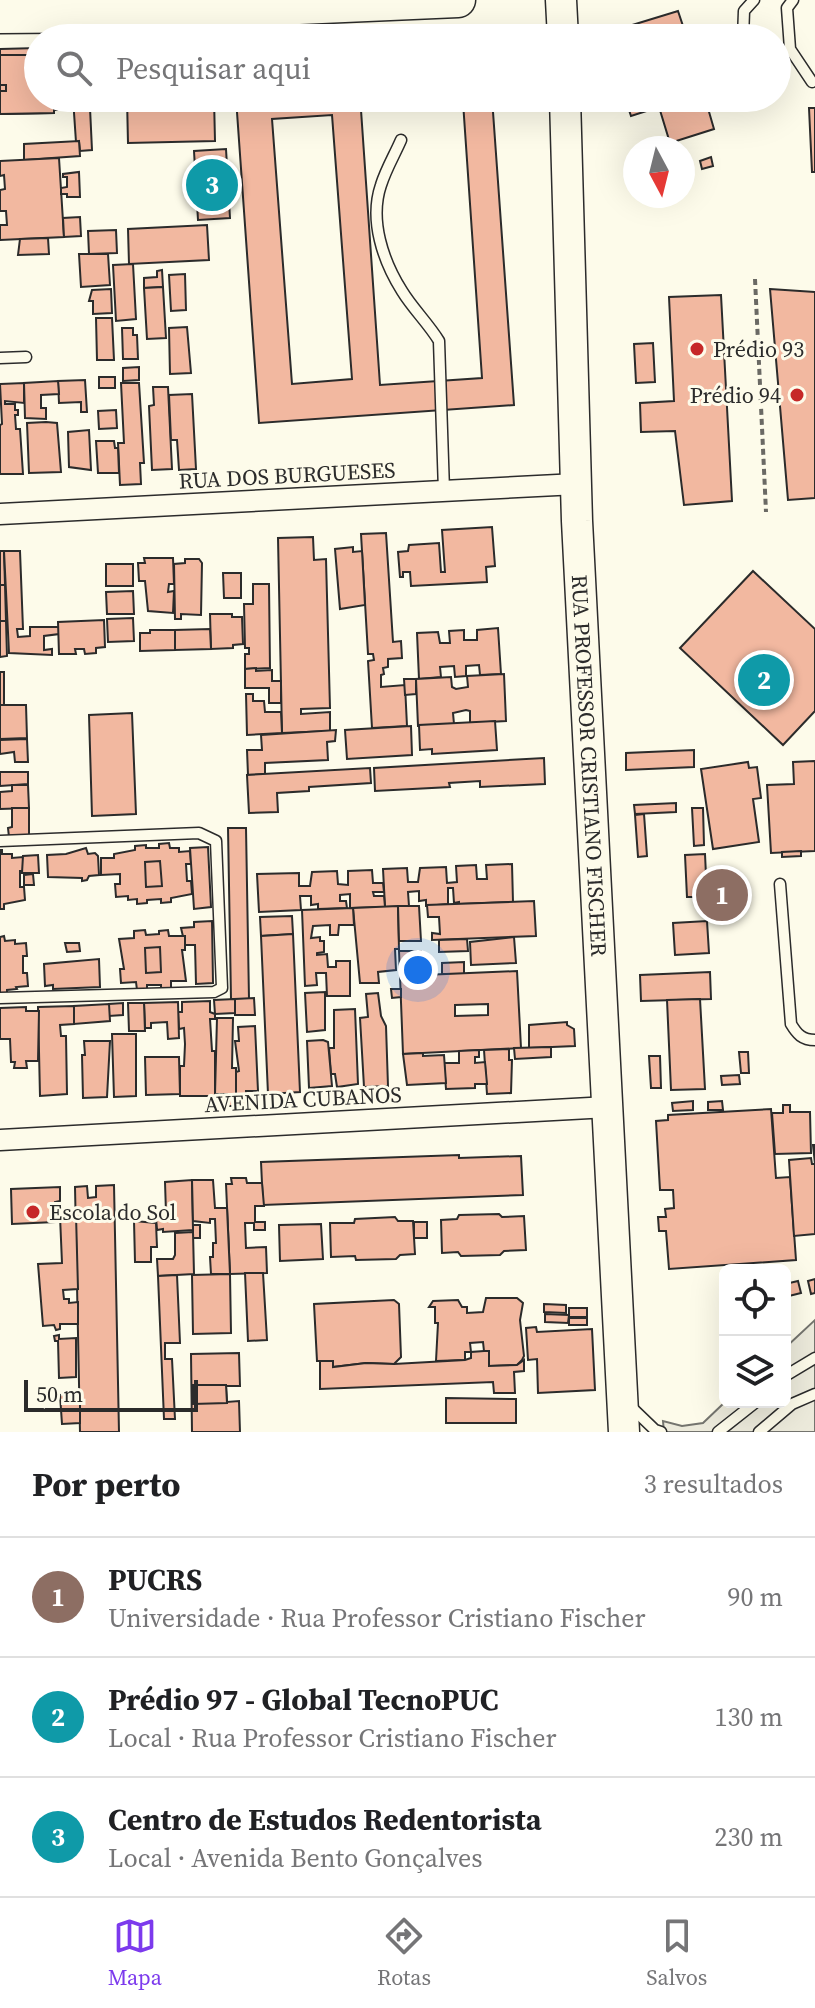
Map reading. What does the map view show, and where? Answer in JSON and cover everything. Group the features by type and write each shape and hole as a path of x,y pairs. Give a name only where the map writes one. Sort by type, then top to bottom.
{"main road":[{"path":"0,16 115,15 458,0"},
{"path":"561,0 562,24"},
{"name":"RUA PROFESSOR CRISTIANO FISCHER","path":"565,112 577,484 624,1432"}],"street":[{"name":"RUA DOS BURGUESES","path":"0,514 577,484"},
{"name":"AVENIDA CUBANOS","path":"0,1140 608,1107"}],"lane":[{"path":"744,24 744,11 754,0"},
{"path":"788,24 787,8 793,0"},
{"path":"791,50 812,82"},
{"path":"401,140 380,187 377,223 384,257 403,293 439,341 444,491"},
{"path":"0,358 26,357"},
{"path":"0,841 199,833 216,841 222,988 214,992 0,998"},
{"path":"780,884 791,1024 797,1035 815,1040"},
{"path":"791,1372 815,1358"},
{"path":"759,1432 792,1404 815,1394"},
{"path":"622,1399 661,1432"},
{"path":"718,1432 748,1408"}],"path":[{"path":"755,279 766,512"}],"shaded area":[{"path":"815,1320 815,1432 664,1432 663,1421 682,1426 703,1423 719,1408 791,1408 791,1342"}],"building":[{"path":"678,11 682,24 635,24"},
{"path":"24,48 24,112 54,113 0,114 0,49"},
{"path":"0,55 24,55 24,112 54,113 0,114 0,91 6,91 6,85 0,85"},
{"path":"809,108 815,108 815,172 812,172"},
{"path":"74,112 90,112 92,150 80,151 79,141 76,142"},
{"path":"127,112 214,112 215,141 128,143"},
{"path":"237,112 361,112 380,385 482,378 464,112 493,112 514,405 259,423","holes":["332,115 352,379 292,384 272,119"]},
{"path":"661,112 709,112 714,129 692,136 668,136"},
{"path":"79,141 80,156 24,160 24,144"},
{"path":"226,149 230,218 198,220 194,151"},
{"path":"711,157 713,166 702,169 700,161"},
{"path":"59,158 64,237 0,240 0,225 7,225 6,211 0,211 0,190 5,189 4,175 0,176 0,161"},
{"path":"79,172 80,197 61,194 61,188 67,187 67,177 63,174"},
{"path":"80,217 81,236 64,237 63,218"},
{"path":"207,225 209,260 129,264 128,229"},
{"path":"116,230 117,253 89,254 88,231"},
{"path":"48,238 49,254 18,255 20,239"},
{"path":"79,254 108,254 110,285 81,287"},
{"path":"133,264 136,319 116,321 113,265"},
{"path":"162,270 163,287 144,288 144,278 157,277 157,271"},
{"path":"185,274 186,310 171,311 169,275"},
{"path":"163,287 166,338 147,339 144,288"},
{"path":"111,289 112,313 93,314 93,301 89,301 92,290"},
{"name":"Prédio 94","path":"770,289 815,292 815,498 788,500"},
{"name":"Prédio 93","path":"721,295 732,501 684,505 675,431 641,432 640,403 674,401 669,297"},
{"path":"96,318 112,318 114,360 97,360"},
{"path":"187,327 191,373 170,374 169,328"},
{"path":"122,328 133,328 133,335 137,335 138,359 123,359"},
{"path":"653,343 655,382 636,383 634,344"},
{"path":"139,367 139,380 123,381 123,368"},
{"path":"99,377 115,377 115,388 99,388"},
{"path":"85,380 87,412 81,412 81,402 59,403 58,381"},
{"path":"58,381 59,394 41,395 41,408 46,408 46,419 25,418 24,383"},
{"path":"24,383 24,403 5,401 5,404 15,404 15,410 18,410 18,415 15,415 16,429 20,429 23,474 0,474 0,384"},
{"path":"121,383 139,383 144,463 140,463 141,484 120,485 118,443 124,443"},
{"path":"153,387 168,387 172,469 152,470 149,406 154,405"},
{"path":"192,394 196,469 179,470 177,440 171,440 169,395"},
{"path":"116,410 117,428 99,429 98,411"},
{"path":"27,423 57,423 61,472 29,473"},
{"path":"89,430 91,470 69,467 68,432"},
{"path":"96,441 114,441 115,448 118,448 119,473 98,473"},
{"path":"492,527 495,566 486,567 487,582 411,586 410,572 403,572 403,577 400,577 398,552 408,551 409,545 439,543 441,572 445,572 442,530"},
{"path":"386,533 393,642 401,641 402,658 388,659 388,667 383,668 384,674 381,675 381,687 405,685 407,726 372,728 368,661 374,660 373,654 368,654 361,534"},
{"path":"313,537 314,560 326,559 330,708 301,709 301,714 330,712 330,731 282,733 278,538"},
{"path":"353,547 353,552 362,551 365,605 340,609 335,549"},
{"path":"0,551 4,551 5,585 0,585"},
{"path":"4,551 20,551 23,629 17,629 18,637 30,636 30,627 59,627 59,634 44,636 44,650 52,649 52,655 9,653"},
{"path":"144,558 173,558 174,584 169,584 168,592 174,591 173,613 148,611 145,581 139,581 138,563 145,563"},
{"path":"185,559 199,559 202,563 201,615 181,614 181,619 175,619 174,564 185,563"},
{"path":"106,564 133,564 133,586 106,586"},
{"path":"753,571 815,629 815,711 783,745 680,648"},
{"path":"223,573 241,573 241,598 224,598"},
{"path":"253,584 269,584 270,668 245,669 245,654 249,654 249,648 245,648 244,604 253,604"},
{"path":"0,585 5,585 6,621 0,621"},
{"path":"133,591 134,614 107,614 106,592"},
{"path":"210,614 242,617 243,644 233,645 233,648 211,649"},
{"path":"133,618 134,641 108,642 107,619"},
{"path":"104,620 105,647 96,648 96,653 85,654 84,649 75,649 76,654 59,654 58,622"},
{"path":"0,621 6,621 7,656 0,657"},
{"path":"498,628 501,674 480,675 479,665 466,666 466,676 455,677 454,666 440,667 441,677 419,679 417,633 438,632 440,643 450,643 449,631 464,630 464,640 477,640 477,630"},
{"path":"210,629 211,649 175,650 175,630"},
{"path":"150,630 175,630 175,650 140,651 140,633 150,633"},
{"path":"256,668 256,671 272,670 272,681 281,681 281,703 269,703 269,688 245,688 245,669"},
{"path":"0,672 4,672 4,705 0,705"},
{"path":"504,674 506,721 470,723 470,711 466,710 453,713 454,724 418,726 416,679 451,677 452,687 456,689 468,687 467,676"},
{"path":"404,679 416,679 416,694 405,695"},
{"path":"246,694 253,694 253,701 264,701 265,712 281,712 282,733 247,735"},
{"path":"0,705 26,705 27,738 0,739"},
{"path":"132,713 136,814 92,816 89,715"},
{"path":"495,721 497,750 432,754 432,749 420,750 419,725"},
{"path":"411,726 412,755 347,759 345,730"},
{"path":"336,730 335,741 327,742 328,760 265,763 265,774 248,775 247,750 262,750 261,735"},
{"path":"27,739 28,762 15,762 14,752 0,754 0,740"},
{"path":"694,750 694,767 626,770 626,753"},
{"path":"544,758 545,784 480,787 480,781 449,783 450,787 375,791 374,768"},
{"path":"815,761 815,851 771,853 767,785 794,784 793,762"},
{"path":"748,762 749,768 757,767 761,798 753,799 759,842 713,849 701,769"},
{"path":"370,768 371,783 309,787 309,791 277,793 278,812 249,813 247,775"},
{"path":"0,772 28,772 28,784 0,786"},
{"path":"12,785 28,785 29,808 0,809 0,792 12,791"},
{"path":"676,803 676,812 635,814 634,805"},
{"path":"12,808 29,808 29,836 9,837"},
{"path":"692,808 703,808 704,845 694,846"},
{"path":"644,814 647,856 638,857 635,815"},
{"path":"228,828 246,828 249,999 231,999"},
{"path":"169,843 170,848 179,848 179,852 190,851 191,864 186,864 192,894 171,898 171,902 161,903 161,899 137,904 137,899 128,900 128,896 116,897 115,884 120,884 120,874 101,875 101,858 114,858 114,854 135,850 135,846 159,848 159,844"},
{"path":"208,847 211,907 194,909 190,848"},
{"path":"86,848 88,854 98,856 99,875 82,881 82,878 48,877 47,855"},
{"path":"0,850 2,854 12,854 12,858 23,857 24,871 20,871 20,887 24,887 25,900 4,904 4,909 0,909"},
{"path":"801,851 801,856 782,857 782,852"},
{"path":"705,854 707,897 687,897 685,855"},
{"path":"38,855 39,873 22,873 23,856"},
{"path":"160,861 162,886 146,887 145,862"},
{"path":"512,864 513,902 454,903 453,888 448,888 448,904 426,906 426,900 419,901 419,891 408,892 409,906 385,907 383,869 407,868 408,882 418,882 420,868 446,867 447,883 457,882 456,866 476,865 477,879 487,879 486,865"},
{"path":"372,870 373,883 383,883 384,892 373,892 374,896 384,896 385,907 350,908 350,894 340,895 340,901 346,901 347,908 318,909 318,904 311,905 311,896 300,896 301,910 259,912 257,874 299,873 299,886 310,886 312,872 337,871 338,884 348,885 348,871"},
{"path":"33,874 34,885 24,885 24,875"},
{"path":"534,901 536,936 432,940 432,933 440,934 439,917 428,917 427,905"},
{"path":"398,906 396,970 378,972 379,983 360,983 353,908"},
{"path":"398,906 419,906 421,941 399,941"},
{"path":"353,908 354,925 339,925 338,935 330,935 330,925 313,926 311,938 320,937 320,941 324,941 324,952 317,955 327,954 328,967 336,967 336,961 350,961 350,996 327,996 326,973 316,973 317,985 305,986 302,910"},
{"path":"292,916 293,934 261,936 260,917"},
{"path":"212,921 213,983 196,984 195,945 185,945 181,928 194,927 194,922"},
{"path":"707,921 709,953 675,955 673,923"},
{"path":"145,930 146,935 168,930 169,936 185,936 185,950 182,950 186,981 171,981 171,988 147,985 147,990 137,990 136,982 121,983 120,969 124,969 119,939 134,938 134,931"},
{"path":"293,934 300,1092 268,1094 261,936"},
{"path":"4,936 5,941 26,943 23,973 27,973 28,986 16,987 0,995 0,937"},
{"path":"514,937 516,963 471,965 470,942"},
{"path":"467,939 468,951 439,952 439,940"},
{"path":"65,943 79,943 80,951 67,952"},
{"path":"160,947 161,972 146,973 145,948"},
{"path":"399,951 421,951 421,975 400,976"},
{"path":"99,959 100,987 53,989 53,985 45,986 44,964"},
{"path":"464,962 464,974 442,974 442,963"},
{"path":"517,971 521,1048 403,1054 400,976","holes":["488,1004 488,1015 455,1016 455,1005"]},
{"path":"710,972 711,999 641,1001 640,975"},
{"path":"391,989 401,989 401,997 392,998"},
{"path":"325,992 325,1030 307,1032 305,993"},
{"path":"378,993 381,1016 386,1026 388,1086 364,1087 360,1018 368,1017 366,994"},
{"path":"254,998 255,1015 235,1015 235,999"},
{"path":"235,999 235,1013 215,1014 214,1000"},
{"path":"700,999 705,1089 671,1090 667,1000"},
{"path":"210,1001 210,1012 215,1014 215,1019 210,1019 212,1051 215,1051 215,1096 180,1096 180,1066 184,1066 185,1044 184,1028 179,1029 178,1012 182,1012 182,1002"},
{"path":"178,1002 179,1038 168,1039 167,1022 151,1023 151,1028 145,1028 144,1003"},
{"path":"123,1003 123,1015 109,1016 109,1004"},
{"path":"128,1003 144,1003 145,1031 129,1031"},
{"path":"109,1004 110,1021 74,1024 74,1006"},
{"path":"74,1006 74,1024 60,1025 61,1036 66,1036 67,1094 40,1096 38,1007"},
{"path":"26,1007 26,1011 39,1011 38,1061 26,1061 27,1068 14,1068 10,1039 0,1039 0,1008"},
{"path":"355,1009 358,1084 337,1087 335,1074 331,1074 329,1048 334,1048 334,1010"},
{"path":"217,1018 233,1018 232,1068 236,1068 236,1106 228,1106 227,1094 215,1094"},
{"path":"567,1022 574,1029 575,1046 529,1048 529,1025"},
{"path":"255,1026 258,1091 246,1091 246,1105 236,1106 236,1072 239,1071 235,1041 239,1041 238,1027"},
{"path":"112,1034 136,1034 136,1096 114,1097"},
{"path":"84,1041 110,1041 107,1097 83,1098"},
{"path":"307,1041 328,1042 332,1086 309,1088"},
{"path":"551,1047 551,1057 515,1059 514,1048"},
{"path":"509,1049 509,1060 512,1060 511,1093 487,1094 484,1050"},
{"path":"479,1050 475,1063 485,1062 487,1084 475,1084 475,1088 446,1089 444,1063 459,1063 459,1051"},
{"path":"739,1052 748,1052 749,1073 741,1073"},
{"path":"423,1053 423,1056 444,1055 446,1083 407,1085 403,1054"},
{"path":"649,1056 660,1056 661,1088 651,1088"},
{"path":"145,1057 179,1057 180,1094 146,1095"},
{"path":"739,1075 740,1084 722,1085 721,1076"},
{"path":"693,1101 693,1110 673,1111 672,1103"},
{"path":"722,1101 723,1110 708,1110 708,1102"},
{"path":"783,1105 790,1105 790,1112 810,1112 811,1153 775,1154 772,1113 783,1113"},
{"path":"771,1109 776,1178 790,1177 796,1260 669,1269 666,1231 659,1231 658,1217 666,1217 665,1209 674,1208 673,1190 660,1190 656,1121 668,1120 668,1115"},
{"path":"459,1155 459,1158 521,1156 523,1195 263,1205 261,1162"},
{"path":"811,1158 812,1164 815,1164 815,1234 794,1236 789,1160"},
{"path":"231,1178 262,1183 264,1206 255,1206 255,1222 265,1222 265,1230 254,1230 254,1223 245,1223 246,1248 266,1247 267,1273 230,1274 226,1184 232,1184"},
{"path":"192,1180 193,1230 157,1230 156,1217 166,1213 165,1182"},
{"path":"192,1180 213,1180 215,1208 227,1208 230,1274 211,1274 210,1257 213,1257 213,1243 216,1243 215,1219 210,1219 210,1223 193,1221"},
{"path":"114,1185 119,1432 80,1432 75,1187 87,1186 88,1198 96,1197 96,1186"},
{"name":"Escola do Sol","path":"60,1187 60,1201 55,1202 55,1222 12,1224 11,1189"},
{"path":"499,1214 502,1217 524,1216 526,1250 504,1251 500,1255 442,1253 441,1220 457,1219 459,1215"},
{"path":"76,1215 78,1289 63,1290 64,1299 69,1299 69,1303 78,1302 78,1324 60,1324 60,1329 56,1330 54,1325 43,1326 38,1264 62,1263 60,1216"},
{"path":"395,1217 398,1221 413,1221 415,1254 400,1255 396,1259 331,1257 330,1223"},
{"path":"134,1221 156,1223 157,1247 151,1247 151,1262 135,1262"},
{"path":"414,1222 427,1222 427,1238 414,1238"},
{"path":"321,1224 323,1259 280,1261 279,1225"},
{"path":"193,1225 200,1225 200,1238 193,1238"},
{"path":"193,1232 194,1274 158,1276 157,1259 173,1259 175,1255 175,1233"},
{"path":"245,1273 263,1273 267,1340 248,1341"},
{"path":"230,1274 231,1333 193,1334 192,1275"},
{"path":"177,1275 180,1343 165,1343 165,1359 172,1359 175,1419 164,1419 158,1276"},
{"path":"815,1279 815,1293 811,1294 808,1281"},
{"path":"798,1281 801,1293 791,1296 791,1283"},
{"path":"486,1298 517,1298 523,1303 520,1320 522,1360 517,1365 489,1366 489,1351 484,1351 483,1342 470,1343 471,1352 465,1352 465,1360 436,1361 438,1323 435,1323 435,1307 429,1307 433,1301 458,1300 462,1307 467,1307 467,1313 483,1312"},
{"path":"394,1300 399,1304 401,1357 394,1364 333,1367 333,1361 317,1361 314,1304"},
{"path":"544,1304 566,1305 566,1313 544,1312"},
{"path":"569,1308 587,1308 587,1317 569,1317"},
{"path":"545,1314 569,1315 568,1323 545,1322"},
{"path":"569,1318 587,1318 587,1325 569,1325"},
{"path":"536,1327 537,1332 592,1329 595,1390 538,1393 537,1359 528,1360 526,1328"},
{"path":"59,1335 59,1339 76,1338 76,1377 59,1378 58,1341 54,1336"},
{"path":"489,1351 489,1366 517,1365 524,1360 524,1371 514,1372 515,1393 494,1393 493,1382 320,1389 320,1361 333,1361 333,1367 465,1360 471,1358 471,1352"},
{"path":"239,1353 240,1386 226,1386 227,1402 239,1401 240,1432 192,1432 191,1354"},
{"path":"193,1385 226,1385 227,1403 193,1404"},
{"path":"80,1394 80,1423 62,1424 60,1395"},
{"path":"446,1398 516,1399 516,1423 446,1423"}],"place":[{"name":"Centro de Estudos Redentorista","path":"212,185"},
{"name":"Prédio 93","path":"697,349"},
{"name":"Prédio 94","path":"797,395"},
{"name":"Prédio 97 - Global TecnoPUC","path":"764,680"},
{"name":"PUCRS","path":"722,895"},
{"name":"Escola do Sol","path":"33,1212"}]}
